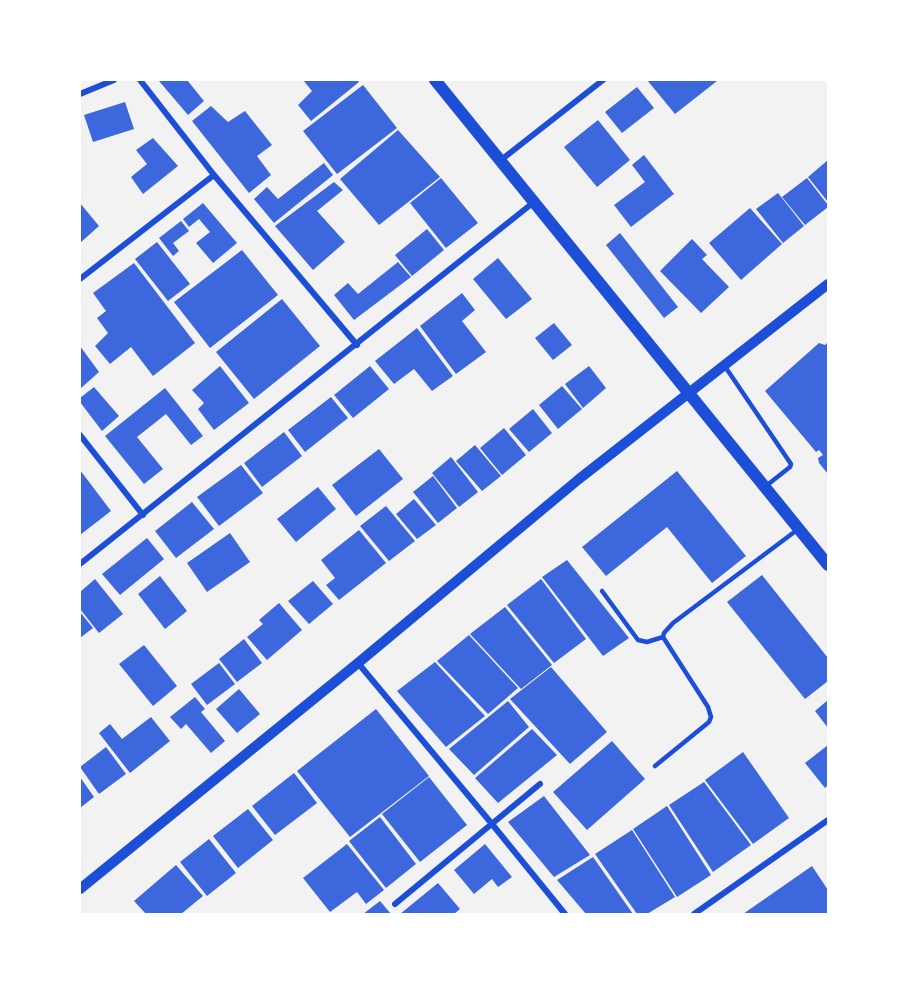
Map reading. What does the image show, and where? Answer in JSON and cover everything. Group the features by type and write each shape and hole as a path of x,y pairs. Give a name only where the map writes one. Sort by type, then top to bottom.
{"main road":[{"path":"435,80 828,565"}],"street":[{"path":"80,94 114,80"},
{"path":"140,80 214,175 357,345"},
{"path":"501,160 603,80"},
{"path":"80,279 214,175"},
{"path":"80,564 535,202"},
{"path":"80,889 358,663 579,478 828,284"},
{"path":"80,435 143,515"},
{"path":"358,663 565,915"},
{"path":"395,904 540,784"},
{"path":"694,915 828,820"}],"lane":[{"path":"724,365 791,464 765,486"},
{"path":"602,591 638,640 647,642 663,637 673,623 799,528"},
{"path":"655,766 709,722 711,717 708,707 663,637"}],"building":[{"path":"187,80 204,101 188,115 159,81"},
{"path":"303,80 357,80 359,82 311,121 298,105 312,91"},
{"path":"647,80 716,80 717,81 675,114"},
{"path":"363,85 397,128 337,174 303,131"},
{"path":"637,87 654,108 622,133 605,112"},
{"path":"125,102 134,129 93,142 84,115"},
{"path":"211,106 228,122 245,111 272,145 257,156 271,175 249,193 192,121"},
{"path":"598,120 630,160 597,187 564,147"},
{"path":"398,130 440,177 379,225 340,179"},
{"path":"153,138 178,166 143,194 131,177 147,164 136,150"},
{"path":"644,155 674,194 631,227 614,205 645,182 632,165"},
{"path":"828,160 828,202 808,177"},
{"path":"324,163 333,175 274,223 254,199 267,187 278,199"},
{"path":"441,178 478,223 446,248 410,203"},
{"path":"807,178 828,207 805,225 782,197"},
{"path":"334,182 343,190 317,211 345,242 313,270 275,226"},
{"path":"778,193 804,226 783,243 756,209"},
{"path":"80,203 99,226 80,243"},
{"path":"203,203 237,243 213,263 196,243 210,232 199,219 189,227 183,219"},
{"path":"750,208 782,244 741,280 709,243"},
{"path":"181,221 189,231 173,243 179,251 173,256 159,238"},
{"path":"427,229 444,250 412,276 395,255"},
{"path":"620,233 678,307 664,318 606,245"},
{"path":"692,239 707,255 702,259 729,287 701,313 660,271"},
{"path":"157,242 190,284 168,301 135,259"},
{"path":"242,250 278,295 210,348 174,302"},
{"path":"498,258 532,299 506,319 473,279"},
{"path":"398,262 411,277 354,320 334,295 348,283 358,294"},
{"path":"134,263 195,343 153,376 131,347 110,364 95,346 108,333 97,318 106,311 93,293"},
{"path":"462,293 475,310 462,321 486,352 456,374 420,326"},
{"path":"282,299 320,346 254,399 216,352"},
{"path":"554,323 572,345 553,360 535,338"},
{"path":"417,328 453,376 432,391 414,369 394,384 375,361"},
{"path":"828,342 828,474 819,463 818,458 823,455 819,450 816,452 765,391 819,343 825,345"},
{"path":"80,346 99,372 80,389"},
{"path":"220,366 249,403 214,430 198,409 204,403 192,390"},
{"path":"370,366 389,389 353,418 334,395"},
{"path":"589,366 606,388 583,408 565,384"},
{"path":"562,386 582,409 558,429 539,405"},
{"path":"94,387 119,416 102,431 80,402 80,398"},
{"path":"165,388 203,436 191,445 166,414 137,437 163,469 144,484 105,436"},
{"path":"331,397 348,418 305,452 288,430"},
{"path":"533,409 552,433 529,452 509,429"},
{"path":"504,428 526,455 502,475 480,448"},
{"path":"284,432 302,456 262,487 244,463"},
{"path":"475,445 501,476 482,491 456,461"},
{"path":"379,449 403,479 356,516 332,485"},
{"path":"451,457 478,492 459,507 432,473"},
{"path":"241,465 263,493 219,526 197,497"},
{"path":"80,470 111,511 80,535"},
{"path":"677,471 746,556 712,583 667,527 606,576 582,547"},
{"path":"433,476 457,508 438,523 413,492"},
{"path":"318,487 336,509 296,542 277,519"},
{"path":"414,499 436,525 417,539 396,514"},
{"path":"192,502 214,529 176,558 155,531"},
{"path":"386,506 415,541 389,561 360,526"},
{"path":"359,530 386,563 339,600 326,585 335,578 321,560"},
{"path":"230,533 250,562 207,592 187,563"},
{"path":"147,538 164,559 120,595 102,574"},
{"path":"567,560 629,638 603,656 542,577"},
{"path":"762,575 828,658 828,681 805,699 727,602"},
{"path":"160,576 187,611 165,629 138,594"},
{"path":"95,579 123,614 99,633 80,609 80,592"},
{"path":"541,579 586,639 554,663 507,605"},
{"path":"313,581 333,604 309,624 288,601"},
{"path":"279,603 302,630 267,660 247,637 263,624 259,620"},
{"path":"505,607 552,665 521,689 470,634"},
{"path":"80,612 93,628 80,638"},
{"path":"469,635 518,688 488,714 437,661"},
{"path":"244,639 262,663 237,682 219,659"},
{"path":"144,645 177,686 153,706 119,664"},
{"path":"435,662 485,716 446,747 397,691"},
{"path":"219,663 235,684 207,705 191,684"},
{"path":"551,667 607,732 570,764 510,699"},
{"path":"239,689 260,714 237,733 216,709"},
{"path":"195,697 205,709 201,712 225,741 211,753 186,724 181,729 170,717"},
{"path":"828,700 828,728 815,711"},
{"path":"508,701 529,727 474,775 449,749"},
{"path":"376,709 429,776 350,837 297,771"},
{"path":"151,717 170,741 130,773 99,733 110,724 122,739"},
{"path":"532,729 557,755 498,803 475,778"},
{"path":"612,741 645,779 587,830 553,792"},
{"path":"828,745 828,785 825,788 805,763"},
{"path":"106,747 126,774 99,794 80,767"},
{"path":"743,752 789,818 753,844 705,780"},
{"path":"294,773 317,803 275,835 252,806"},
{"path":"80,777 94,797 80,808"},
{"path":"429,777 467,825 420,862 382,814"},
{"path":"704,782 751,845 713,872 669,805"},
{"path":"544,796 590,855 554,877 508,822"},
{"path":"667,806 711,875 677,897 633,829"},
{"path":"248,809 273,840 238,868 213,836"},
{"path":"380,817 416,864 386,888 349,841"},
{"path":"632,830 675,897 647,914 637,914 595,854"},
{"path":"209,839 236,873 207,896 180,862"},
{"path":"347,844 384,890 366,904 357,892 330,912 303,878"},
{"path":"485,844 512,877 498,887 492,879 474,894 454,870"},
{"path":"593,857 633,914 586,914 557,880"},
{"path":"176,865 203,896 181,914 146,914 134,901"},
{"path":"812,866 828,890 828,914 743,914"},
{"path":"438,883 460,909 454,914 400,914"},
{"path":"380,901 391,914 363,914"}]}
